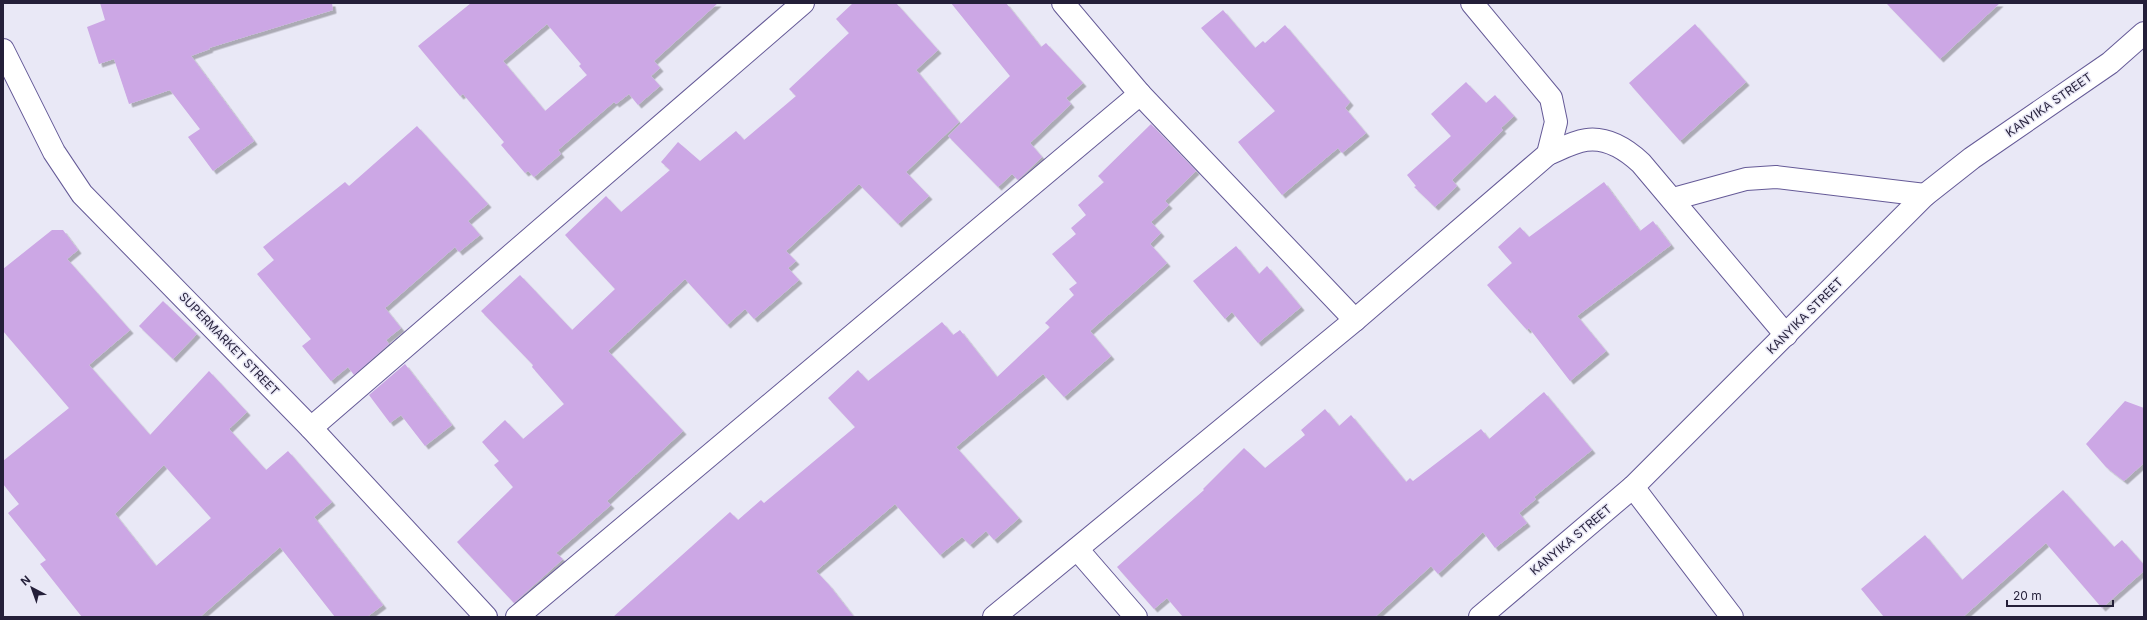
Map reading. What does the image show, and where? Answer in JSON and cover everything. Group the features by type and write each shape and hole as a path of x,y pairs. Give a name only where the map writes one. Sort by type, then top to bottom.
{"street":[{"path":"311,428 803,3"},
{"path":"1063,3 1140,94 1355,320"},
{"path":"1472,3 1551,98 1556,122 1548,154"},
{"name":"KANYIKA STREET","path":"1480,617 1633,487 1925,195 1972,158 2110,63 2144,33"},
{"name":"SUPERMARKET STREET","path":"3,50 54,152 82,194 311,428 486,617"},
{"path":"517,617 1140,94"},
{"path":"994,617 1355,320 1548,154 1586,140 1607,142 1626,150 1642,163 1786,335"},
{"path":"1673,199 1746,179 1776,177 1925,195"},
{"path":"1633,487 1732,617"},
{"path":"1077,549 1136,617"}],"building":[{"path":"100,3 332,3 333,10 209,48 210,49 191,56 254,141 213,171 188,137 200,129 170,90 129,104 114,59 99,64 87,27 105,20"},
{"path":"471,3 718,3 654,61 660,68 651,76 660,86 638,105 629,94 616,104 614,102 558,150 561,154 534,177 528,171 525,173 501,145 504,142 463,94 460,96 418,46","holes":["547,24 581,64 579,66 587,75 545,111 503,61"]},
{"path":"853,3 896,3 938,50 916,70 959,122 906,172 929,196 898,224 859,184 786,251 796,261 788,268 799,280 754,319 745,309 727,325 685,279 608,351 683,431 607,501 611,505 556,553 563,559 514,603 457,542 513,487 494,465 499,461 482,442 505,420 523,439 564,404 532,367 533,365 481,311 520,275 572,330 615,289 565,235 606,196 621,212 670,170 661,162 678,142 700,161 736,131 744,140 796,96 789,89 849,33 836,19"},
{"path":"951,3 1006,3 1041,47 1046,43 1083,83 1066,98 1071,104 1030,143 1042,157 1018,180 1012,174 998,187 948,136 1010,76"},
{"path":"1886,3 2000,3 1940,59"},
{"path":"1223,10 1255,48 1263,41 1265,43 1285,25 1350,102 1345,108 1366,133 1342,153 1338,148 1282,195 1238,142 1275,111 1201,28"},
{"path":"1695,24 1746,82 1680,141 1629,83"},
{"path":"1466,82 1486,103 1495,95 1514,116 1501,128 1503,130 1452,180 1457,186 1435,207 1414,187 1416,186 1407,175 1451,136 1431,114"},
{"path":"1151,124 1196,171 1165,201 1169,205 1151,222 1161,233 1150,244 1167,263 1090,331 1111,356 1064,397 1043,374 956,447 1019,518 994,540 986,531 970,545 962,537 940,555 895,504 816,571 854,617 613,617 730,512 738,520 761,500 764,503 855,427 828,398 858,370 868,381 942,322 953,335 960,330 997,377 1050,327 1045,323 1074,295 1069,289 1077,283 1052,254 1076,234 1071,228 1086,215 1078,205 1104,182 1098,176"},
{"path":"417,126 488,204 468,221 480,235 459,252 455,247 385,308 401,328 386,340 389,344 354,375 348,367 331,381 302,346 311,339 257,274 274,260 263,247 345,182 349,186"},
{"path":"1604,182 1640,231 1653,221 1671,245 1577,316 1606,351 1570,381 1529,328 1527,330 1487,285 1512,263 1498,247 1520,227 1529,237"},
{"path":"52,230 63,230 78,250 67,259 130,330 89,365 150,435 209,371 247,412 229,429 266,470 288,451 332,502 314,517 383,605 367,617 335,617 280,547 200,617 82,617 40,564 46,560 8,513 19,504 3,484 3,461 69,408 3,331 3,269","holes":["164,465 211,518 156,566 115,514"]},
{"path":"1236,246 1259,274 1267,266 1301,307 1258,343 1232,312 1225,319 1193,281"},
{"path":"163,301 197,334 173,359 139,326"},
{"path":"405,364 452,425 425,446 401,415 390,423 369,395"},
{"path":"1544,392 1592,450 1534,497 1536,499 1519,513 1527,523 1495,548 1483,532 1438,574 1431,566 1375,617 1183,617 1167,598 1154,609 1117,567 1204,490 1203,489 1244,448 1265,468 1305,435 1301,430 1325,409 1339,426 1351,415 1406,482 1410,478 1413,481 1481,429 1489,439"},
{"path":"2125,401 2144,408 2144,463 2124,481 2106,467 2086,444"},
{"path":"2063,490 2114,547 2122,540 2144,565 2144,571 2102,608 2046,543 1963,617 1884,617 1861,589 1925,535 1962,580"}]}
